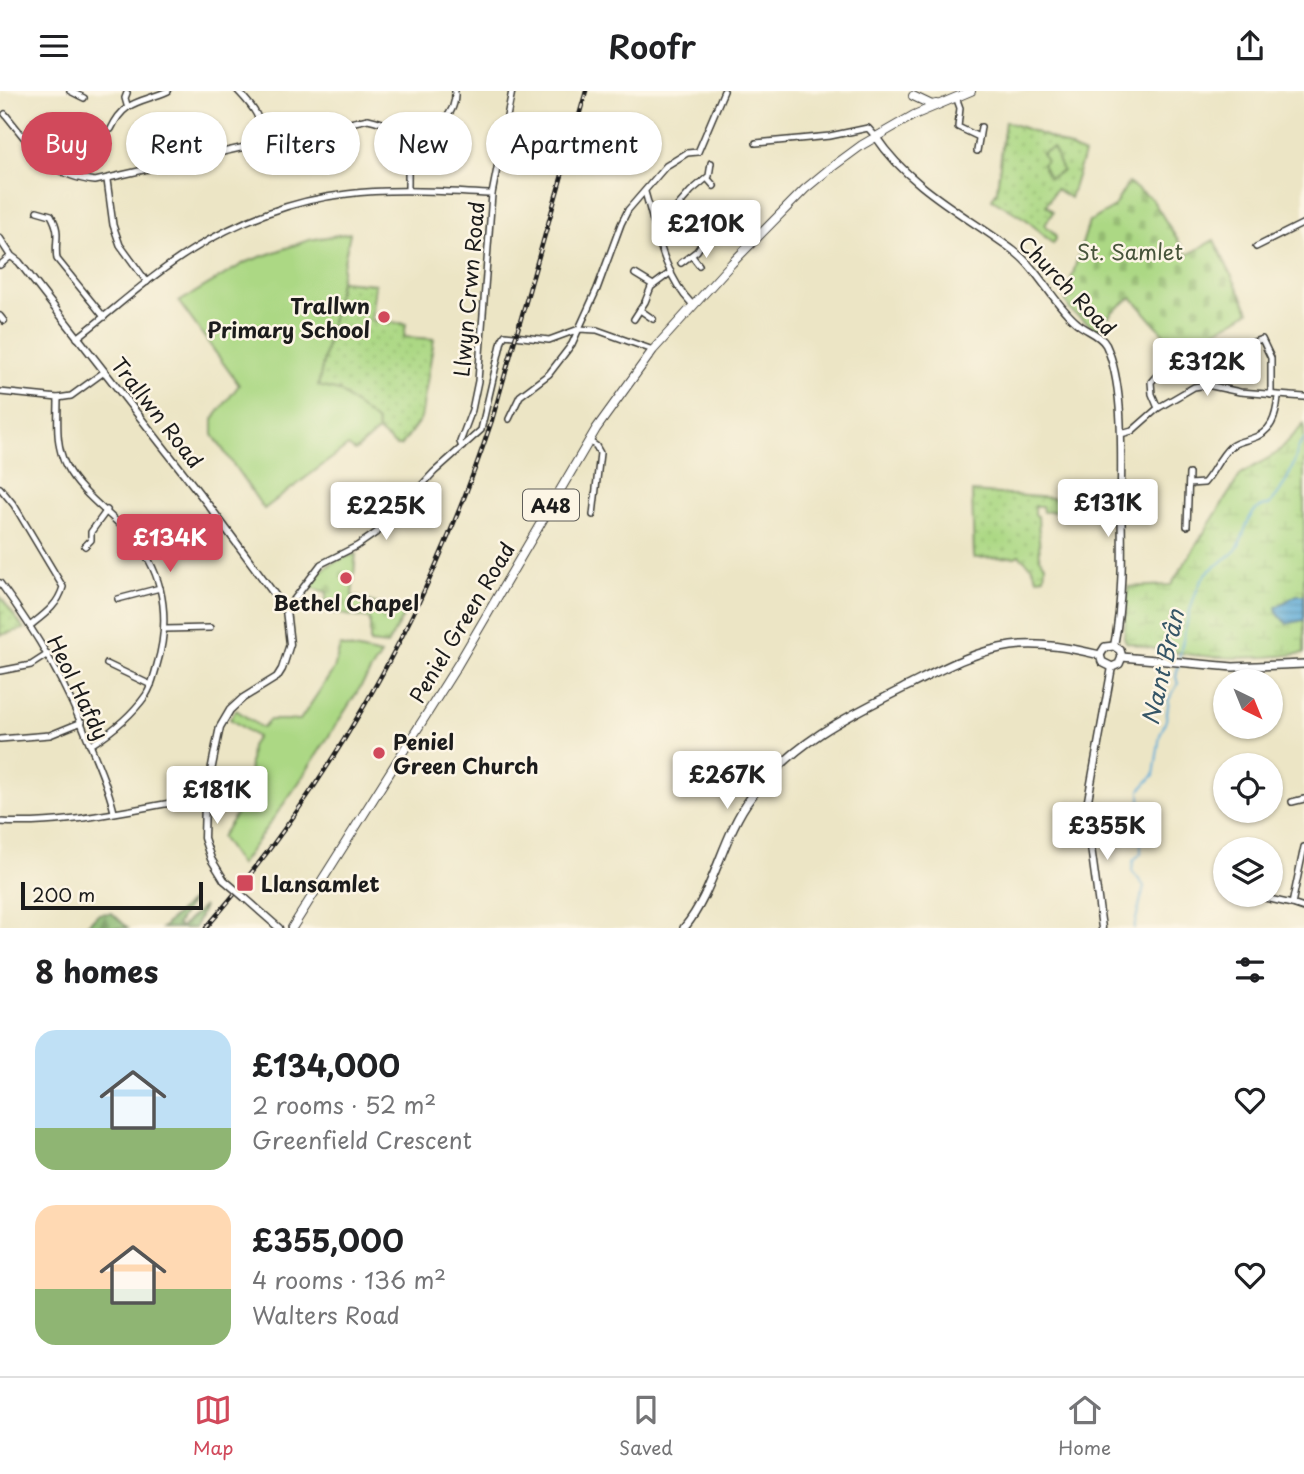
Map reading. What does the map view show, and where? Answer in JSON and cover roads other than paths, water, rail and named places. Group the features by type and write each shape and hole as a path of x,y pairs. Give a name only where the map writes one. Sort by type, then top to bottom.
{"main road":[{"name":"A48","path":"914,115 971,91"},
{"path":"913,93 932,105 945,102"},
{"path":"913,93 914,115"},
{"name":"Peniel Green Road","path":"293,928 457,666 589,441 653,350 692,305 805,189 847,155 914,115"},
{"path":"684,928 708,886 728,838 751,797 787,758 817,734 978,653 1038,644 1100,655"},
{"path":"1114,646 1120,650 1122,657 1119,664 1112,667 1104,665 1100,655 1105,647 1114,646"},
{"path":"1122,657 1233,667 1304,664"}],"street":[{"path":"145,91 148,98"},
{"path":"112,127 118,114 127,105 168,91"},
{"path":"450,112 455,104 455,91"},
{"name":"Llwyn Crwn Road","path":"462,447 460,442 472,410 478,381 492,194 512,91"},
{"path":"509,419 520,396 549,374 572,344 628,210 666,166 687,153 698,152 724,91"},
{"path":"73,92 84,99"},
{"path":"127,93 127,105"},
{"path":"243,93 256,112"},
{"path":"956,97 960,108 958,127 979,137"},
{"path":"5,114 36,153 54,169 80,180 107,180 241,148"},
{"path":"977,151 981,127"},
{"path":"756,143 830,136 868,128 876,137"},
{"name":"Church Road","path":"876,137 893,160 957,213 1017,253 1077,323 1105,343 1116,380 1121,434 1122,595 1114,646"},
{"path":"654,223 670,215 691,191 707,178 711,163"},
{"path":"408,175 408,190"},
{"path":"707,178 714,186"},
{"path":"107,180 113,225 120,245 148,282"},
{"path":"77,338 191,250 266,214 346,194 408,190 492,194"},
{"path":"645,192 671,272 678,288 692,305"},
{"path":"680,205 708,234 715,235"},
{"path":"37,211 51,215 59,233 55,247 57,259 103,317"},
{"path":"1256,247 1304,223"},
{"path":"681,264 692,256 708,234"},
{"name":"Trallwn Road","path":"0,239 210,507 286,610"},
{"path":"0,265 11,256"},
{"path":"692,256 699,265"},
{"path":"634,320 653,285 671,272"},
{"path":"635,274 653,285"},
{"path":"640,310 653,319"},
{"path":"279,928 224,880 211,859 204,838 205,801 217,741 225,717 243,698 276,677 285,662 290,644 286,610 321,564 357,546 380,530 434,472 481,430 505,335 549,339 579,329 597,330 653,350"},
{"path":"1219,354 1262,339 1271,358 1270,395"},
{"path":"1227,351 1230,359"},
{"path":"1158,408 1152,394 1151,382 1166,365"},
{"path":"0,392 58,398 71,396 104,372"},
{"path":"478,381 492,383"},
{"path":"1121,434 1132,431 1158,408 1183,392 1207,385 1278,397 1304,397"},
{"path":"1189,484 1203,483 1231,446 1262,434 1271,426 1276,417 1278,397"},
{"path":"58,398 59,451 67,469 83,489 107,510 142,548 153,565 160,588 165,629 151,685 145,695 108,734 91,745"},
{"path":"589,441 600,453 593,516"},
{"path":"1187,526 1189,474"},
{"path":"0,488 14,505 63,587 53,608 31,625"},
{"path":"85,546 91,540 91,532 107,510"},
{"name":"Heol Hafdy","path":"0,583 31,625 82,722 108,787 114,812"},
{"path":"118,599 160,588"},
{"path":"165,629 210,628"},
{"path":"0,671 32,665 48,654"},
{"path":"107,664 151,685"},
{"path":"1102,928 1091,847 1088,800 1112,667"},
{"path":"0,739 50,735 82,722"},
{"path":"0,822 43,823 78,820 188,800 205,801"},
{"path":"1292,802 1304,801"},
{"path":"1292,904 1304,847"},
{"path":"1283,902 1304,908"}],"water":[{"path":"1297,595 1304,595 1304,620 1287,624 1277,613 1276,607"}],"waterway":[{"name":"Nant Brân","path":"1179,659 1200,583 1209,571 1235,551 1251,515 1261,507 1269,505 1277,495 1304,439"},
{"name":"Nant Brân","path":"1134,928 1144,886 1132,871 1133,861 1141,853 1140,790 1154,775 1169,699 1178,684 1178,665"}],"railway":[{"path":"206,928 253,871 337,751 408,624 439,557 492,420 586,91"}],"place":[{"name":"Trallwn Primary School","path":"384,317"},
{"name":"Bethel Chapel","path":"346,578"},
{"name":"Peniel Green Church","path":"379,753"},
{"name":"Llansamlet","path":"245,883"}],"park label":[{"name":"St. Samlet","path":"1130,251"}]}
